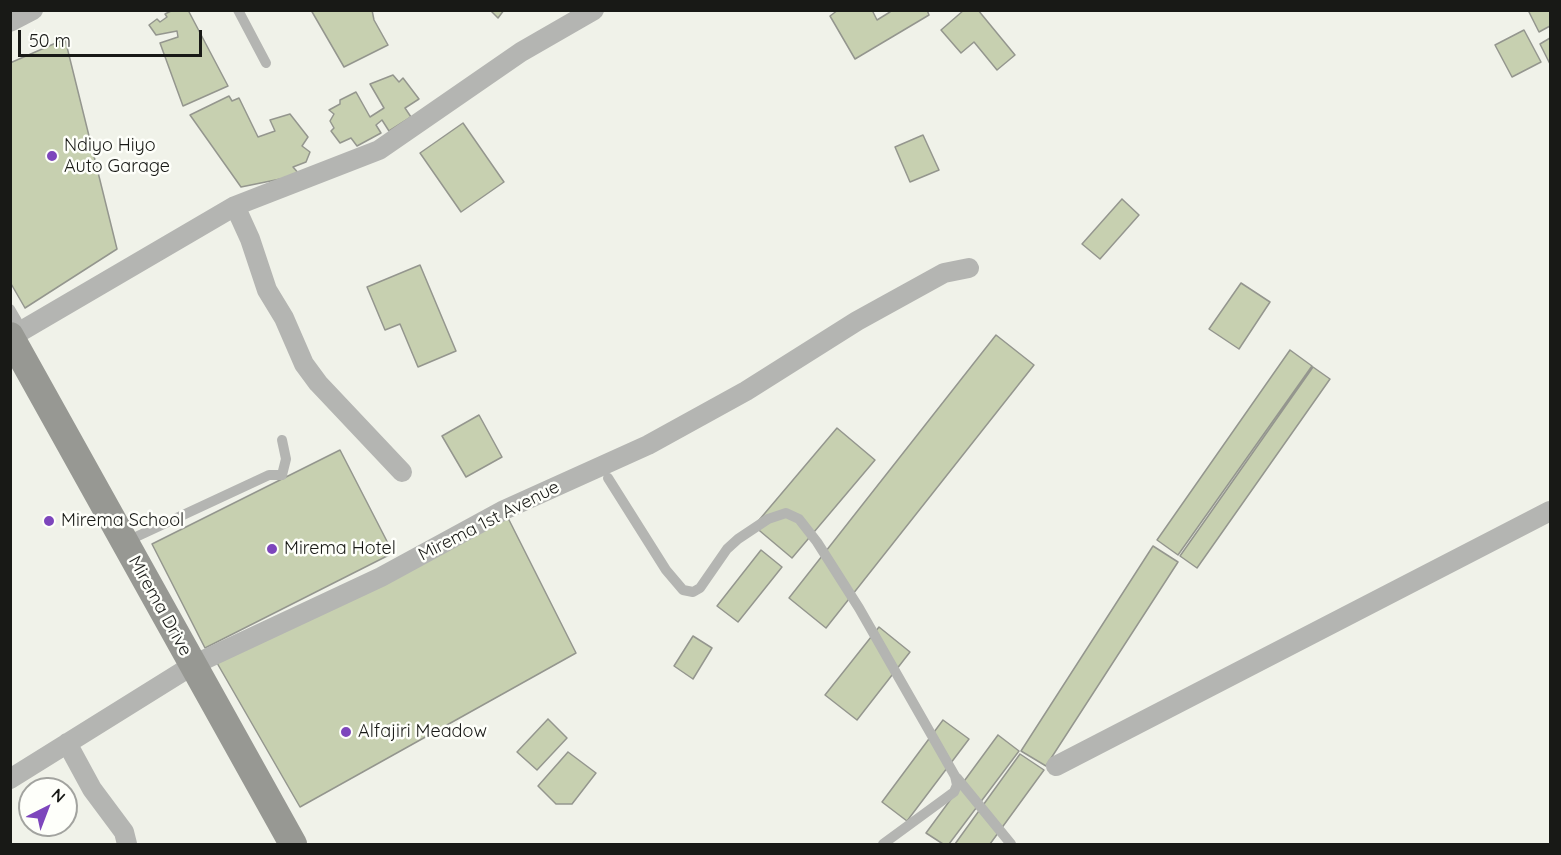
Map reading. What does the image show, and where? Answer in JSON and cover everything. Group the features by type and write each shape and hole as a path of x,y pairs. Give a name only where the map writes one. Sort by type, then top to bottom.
{"street":[{"path":"13,331 235,206 380,150 521,52 594,10"},
{"path":"235,206 250,239 267,290 284,318 304,364 318,383 402,472"},
{"name":"Mirema 1st Avenue","path":"10,779 193,665 381,577 504,510 648,445 746,391 857,321 944,273 969,268"},
{"name":"Mirema Drive","path":"13,331 125,543 293,844"},
{"path":"1056,766 1551,511"},
{"path":"67,743 92,789 124,832 127,844"}],"lane":[{"path":"238,10 267,63"},
{"path":"10,309 13,331"},
{"path":"125,543 269,475 282,475 286,459 282,440"},
{"path":"608,478 666,570 683,590 693,592 700,588 727,549 768,519 786,513 799,519 817,542 859,608 955,776 1011,844"},
{"path":"883,844 954,792 957,785 955,776"}],"building":[{"path":"173,10 188,10 228,86 183,106 160,43 178,37 177,31 156,35 149,25 157,19 160,22 167,17 165,14"},
{"path":"311,10 372,10 374,20 388,45 344,67"},
{"path":"490,10 504,10 498,18"},
{"path":"838,10 872,10 877,20 890,12 889,10 927,10 929,15 855,59 830,16"},
{"path":"964,10 978,10 1015,55 997,70 974,42 961,53 941,30"},
{"path":"1528,10 1550,10 1550,26 1539,32"},
{"path":"1524,30 1541,62 1512,77 1495,45"},
{"path":"1550,38 1550,64 1540,44"},
{"name":"Ndiyo Hiyo Auto Garage","path":"65,39 117,249 25,308 10,282 10,63"},
{"path":"393,75 399,82 403,78 419,99 405,108 411,117 389,131 382,120 376,125 381,133 357,146 351,138 340,143 331,131 334,128 330,121 334,114 329,110 340,104 340,100 356,92 370,117 384,108 370,84"},
{"path":"229,96 232,101 239,98 258,137 275,131 270,120 290,114 308,137 302,146 310,152 306,162 293,167 300,175 241,187 190,115"},
{"path":"463,123 504,182 461,212 420,153"},
{"path":"923,135 939,170 910,182 895,147"},
{"path":"1122,199 1139,215 1100,259 1082,244"},
{"path":"420,265 456,351 418,367 400,324 385,330 367,287"},
{"path":"1241,283 1270,302 1239,349 1209,329"},
{"path":"996,335 1034,365 826,628 789,598"},
{"path":"1290,350 1312,366 1178,555 1157,540"},
{"path":"1313,367 1330,379 1197,568 1180,556"},
{"path":"479,415 502,457 466,477 442,436"},
{"path":"837,428 875,460 792,558 754,526"},
{"name":"Mirema Hotel","path":"340,450 393,553 205,648 152,544"},
{"name":"Alfajiri Meadow","path":"504,510 576,653 300,807 213,656"},
{"path":"1153,546 1178,562 1046,766 1021,751"},
{"path":"761,550 782,567 738,622 717,606"},
{"path":"879,627 910,652 857,720 825,695"},
{"path":"693,636 712,648 693,679 674,666"},
{"path":"548,719 567,738 537,770 517,752"},
{"path":"943,720 969,739 907,821 882,802"},
{"path":"998,735 1019,751 949,844 943,844 926,833"},
{"path":"568,752 596,773 572,804 556,804 538,786"},
{"path":"1020,754 1044,770 990,844 955,844"}],"place":[{"name":"Ndiyo Hiyo Auto Garage","path":"52,156"},
{"name":"Mirema School","path":"49,521"},
{"name":"Mirema Hotel","path":"272,549"},
{"name":"Alfajiri Meadow","path":"346,732"}]}
